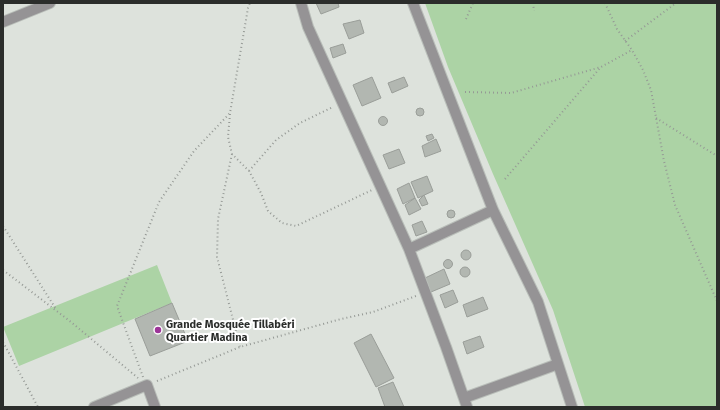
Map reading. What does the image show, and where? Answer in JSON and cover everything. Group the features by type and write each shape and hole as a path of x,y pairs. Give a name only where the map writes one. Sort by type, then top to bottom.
{"street":[{"path":"3,22 50,3"},
{"path":"301,3 308,26 409,249 466,403 558,364"},
{"path":"413,3 493,210 538,302 572,407"},
{"path":"409,249 493,210"},
{"path":"94,407 147,385 155,407"}],"path":[{"path":"240,348 217,257 218,219 232,154 228,137 230,113 250,3"},
{"path":"466,19 473,3"},
{"path":"533,3 534,10"},
{"path":"605,3 617,29 632,50 643,70 651,90 664,161 675,205 717,300"},
{"path":"626,41 676,3"},
{"path":"466,92 511,93 601,67 632,50"},
{"path":"505,179 601,67"},
{"path":"249,171 276,140 300,123 342,102"},
{"path":"147,385 117,306 159,202 194,151 230,113"},
{"path":"656,118 717,156"},
{"path":"232,154 249,171 261,193 268,211 282,223 296,226 381,187"},
{"path":"3,226 58,312"},
{"path":"3,270 58,312 147,385"},
{"path":"147,385 240,348 341,319 373,312 426,292"},
{"path":"3,342 38,407"}],"green space":[{"path":"425,3 717,3 717,407 585,407 553,310 448,67"},
{"path":"157,265 172,303 19,366 3,327"}],"building":[{"path":"316,3 338,3 339,7 321,14"},
{"path":"360,20 364,33 349,39 343,24"},
{"path":"343,44 346,53 333,58 330,48"},
{"path":"372,77 381,98 362,106 353,85"},
{"path":"404,77 408,86 392,93 388,83"},
{"path":"420,108 423,109 423,115 420,116 417,115 416,112 417,109"},
{"path":"383,116 388,121 383,126 378,121"},
{"path":"432,134 434,138 428,141 426,136"},
{"path":"436,139 441,151 425,157 422,146"},
{"path":"399,149 405,163 389,169 383,155"},
{"path":"427,176 433,191 418,198 411,182"},
{"path":"409,183 415,198 403,204 397,189"},
{"path":"424,195 428,204 422,206 419,200"},
{"path":"415,198 421,209 409,215 405,205"},
{"path":"451,210 454,211 454,217 451,218 448,217 447,214 448,211"},
{"path":"422,221 427,232 416,236 412,225"},
{"path":"464,250 468,250 470,251 470,259 464,260 461,257 461,253"},
{"path":"448,259 453,264 448,269 443,264"},
{"path":"465,267 470,272 465,277 460,272"},
{"path":"444,269 450,284 431,292 425,278"},
{"path":"453,290 458,302 445,308 440,295"},
{"path":"483,297 488,309 467,317 463,305"},
{"path":"172,303 188,341 150,356 135,319"},
{"path":"371,334 394,378 376,387 354,343"},
{"path":"480,336 484,347 467,354 463,342"},
{"path":"393,382 404,407 385,407 378,388"}],"place":[{"name":"Grande Mosquée Tillabéri Quartier Madina","path":"158,330"}]}
